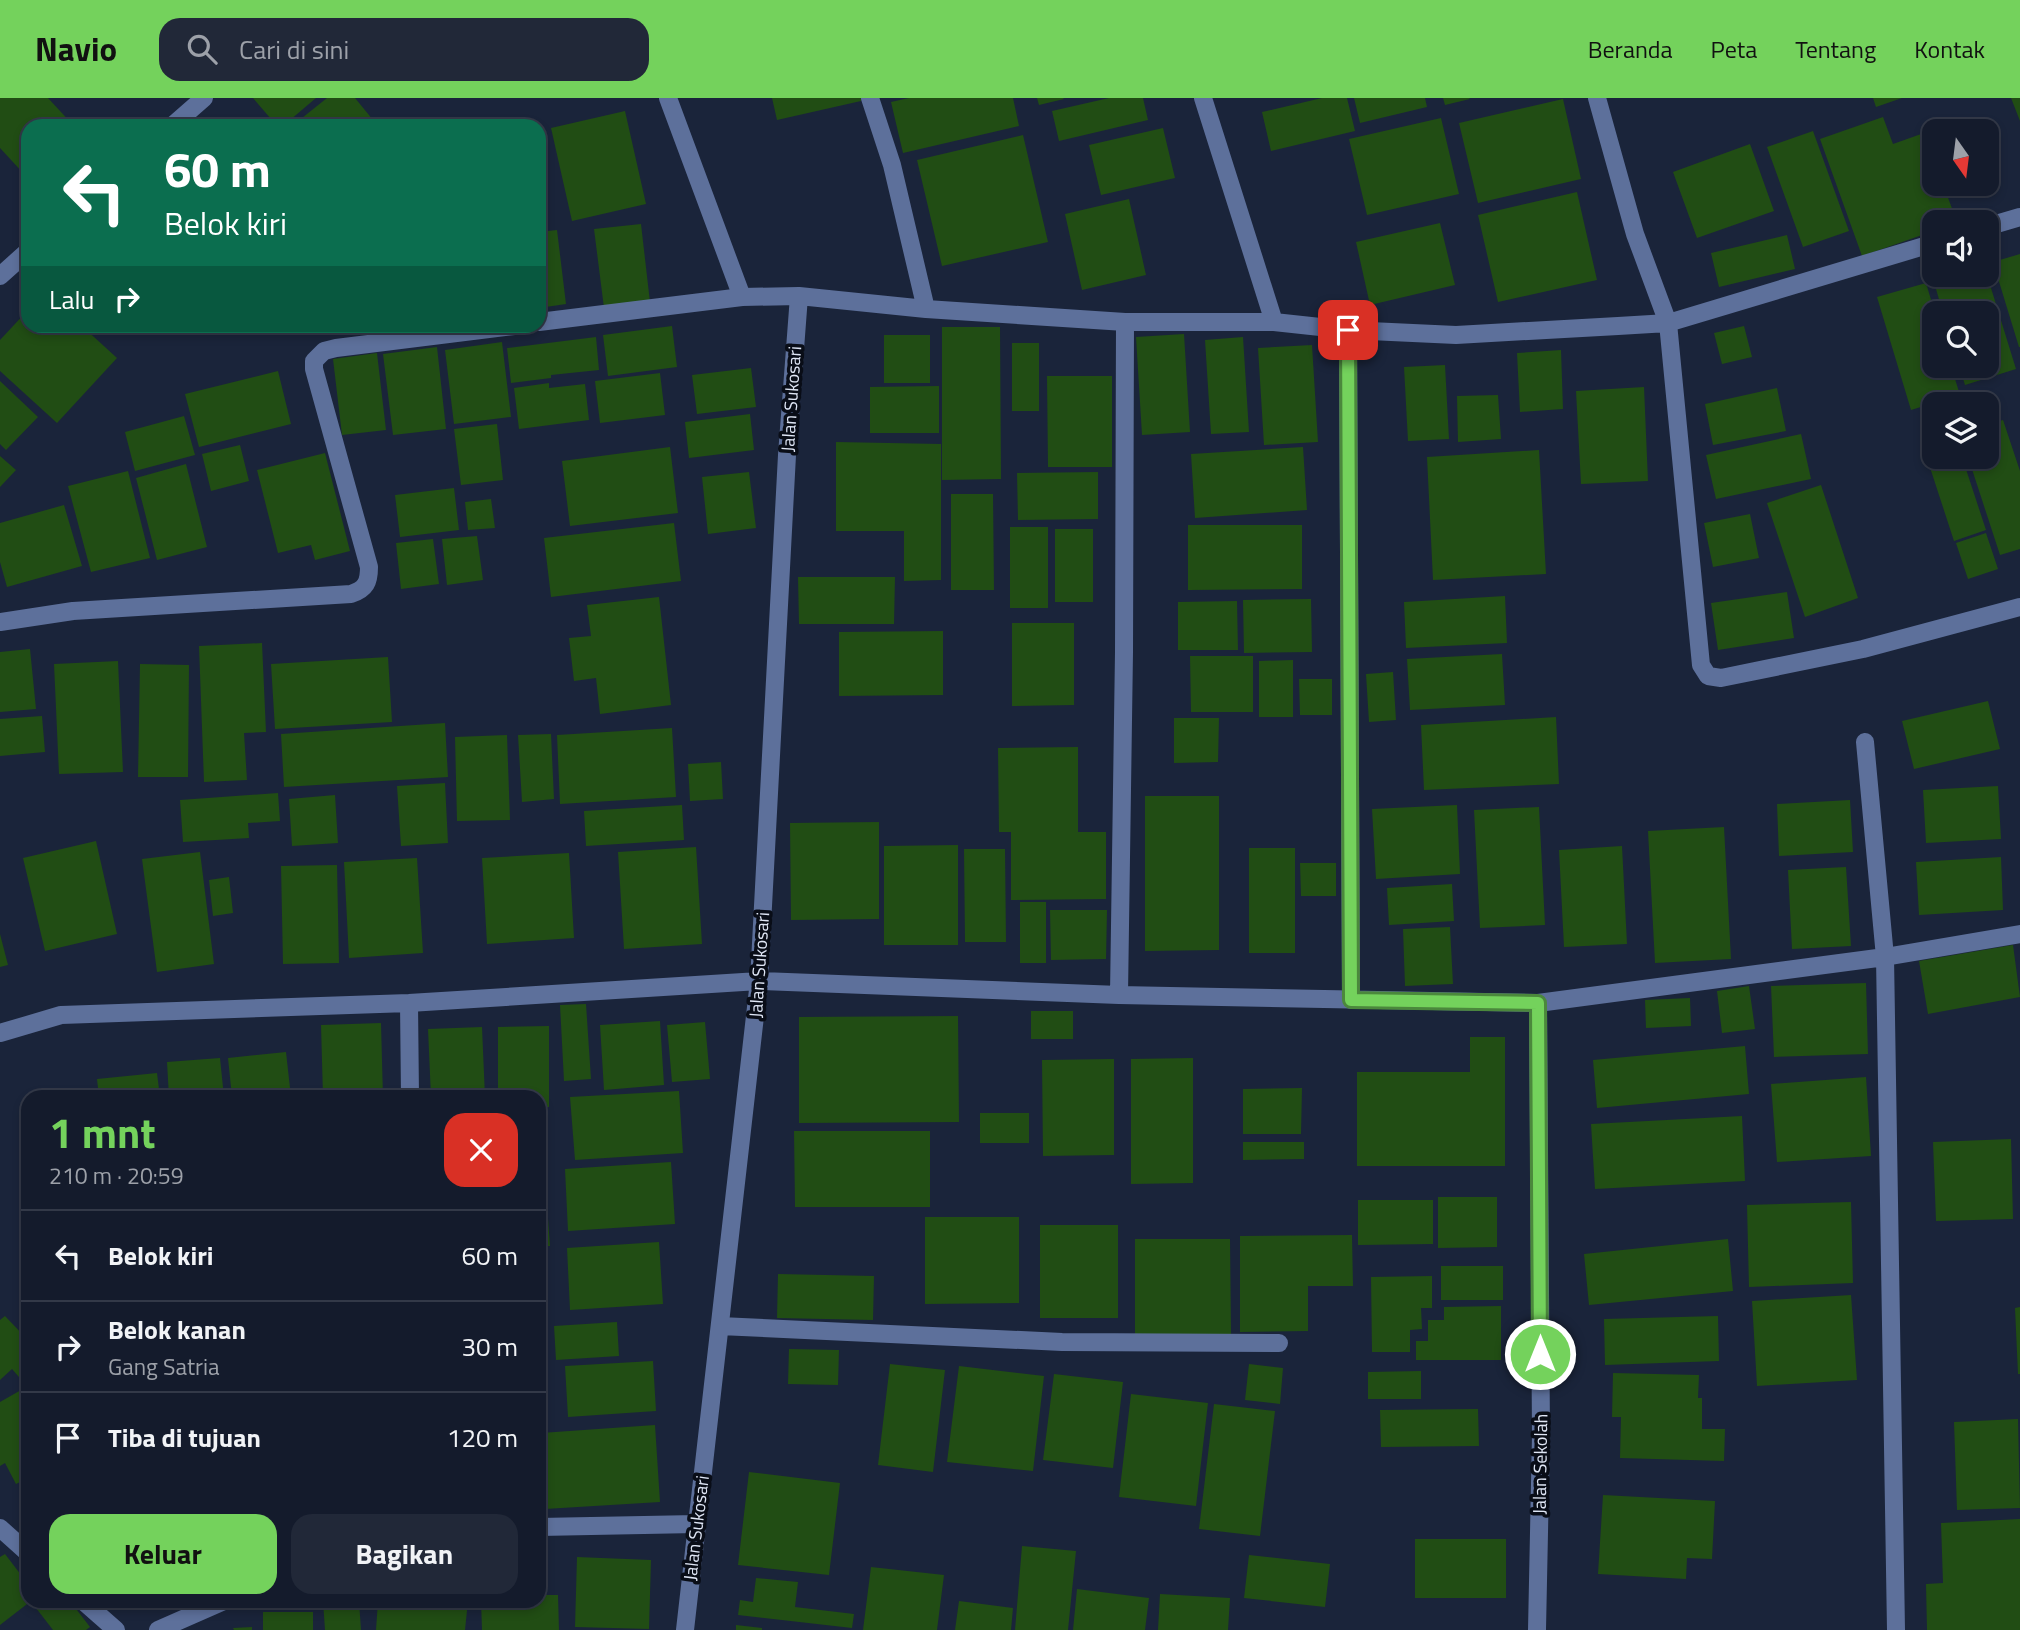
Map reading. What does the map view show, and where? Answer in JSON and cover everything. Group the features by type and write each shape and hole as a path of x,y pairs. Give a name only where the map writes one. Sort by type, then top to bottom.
{"street":[{"path":"180,119 204,98"},
{"path":"668,98 742,297"},
{"path":"870,98 892,165 926,310"},
{"path":"1203,98 1274,322"},
{"path":"1597,98 1635,234 1668,323 1701,665 1708,676 1721,678 1863,649 2020,607"},
{"path":"1999,223 2020,217"},
{"path":"546,321 742,297 799,296 926,310 1125,322 1274,322 1348,330 1456,335 1668,323 1922,247"},
{"path":"0,276 21,257"},
{"name":"Jalan Sukosari","path":"685,1630 760,981 787,455 799,296"},
{"path":"1119,995 1125,652 1125,322"},
{"path":"1348,330 1351,1000"},
{"path":"0,622 73,611 359,591 366,586 369,567 314,362 324,351 336,348 457,333"},
{"path":"1865,743 1885,957 1896,1630"},
{"path":"0,1033 61,1015 409,1003 760,981 1119,995 1538,1003 1885,957 2020,934"},
{"path":"409,1003 410,1090"},
{"name":"Jalan Sekolah","path":"1537,1630 1541,1435 1538,1003"},
{"path":"720,1326 1062,1342 1279,1343"},
{"path":"546,1527 696,1524"},
{"path":"0,1528 21,1547"},
{"path":"91,1608 116,1630"},
{"path":"159,1630 208,1608"}],"building":[{"path":"0,98 48,98 68,119 21,119 21,171 0,148"},
{"path":"253,98 316,98 291,119 271,119"},
{"path":"327,98 355,98 372,119 301,119"},
{"path":"772,98 861,98 861,101 777,120"},
{"path":"909,98 1013,98 1019,126 903,153 891,102"},
{"path":"1037,98 1063,98 1064,99 1039,105"},
{"path":"1109,98 1143,98 1148,120 1059,141 1052,111"},
{"path":"1322,98 1347,98 1355,131 1271,151 1262,112"},
{"path":"1354,98 1425,98 1427,107 1360,123"},
{"path":"1443,98 1469,98 1470,99 1445,105"},
{"path":"1873,98 1902,98 1876,107"},
{"path":"2011,98 2020,98 2020,121"},
{"path":"1563,99 1581,179 1478,203 1459,123"},
{"path":"625,111 646,204 572,221 551,128"},
{"path":"1883,117 1893,144 1922,134 1922,196 1947,196 1953,210 1922,210 1922,235 1862,256 1820,139"},
{"path":"1441,118 1459,194 1367,215 1349,139"},
{"path":"1163,128 1175,178 1101,195 1089,145"},
{"path":"1813,131 1849,231 1803,247 1767,147"},
{"path":"1023,135 1048,242 942,266 917,160"},
{"path":"1750,144 1774,211 1697,238 1673,172"},
{"path":"1577,192 1597,280 1498,302 1478,215"},
{"path":"1129,199 1146,275 1082,290 1065,214"},
{"path":"1440,223 1455,285 1370,305 1356,242"},
{"path":"641,224 650,302 604,308 594,229"},
{"path":"557,230 566,304 546,307 546,231"},
{"path":"1787,235 1795,269 1719,287 1711,253"},
{"path":"2020,254 2020,347 1999,282 1999,260"},
{"path":"1922,284 1922,287 1927,287 1931,301 1922,301 1922,378 1955,378 1959,392 1922,392 1922,407 1911,410 1877,297"},
{"path":"1991,287 1995,301 1940,301 1936,289"},
{"path":"1999,314 2016,369 1999,374"},
{"path":"21,318 21,333 90,333 117,358 57,423 0,371 0,340"},
{"path":"672,326 677,367 608,376 603,335"},
{"path":"1744,326 1752,357 1722,364 1714,333"},
{"path":"942,327 1000,327 1001,479 942,480"},
{"path":"1184,334 1190,432 1142,435 1136,337"},
{"path":"884,335 930,335 930,383 884,383"},
{"path":"596,337 599,370 511,383 507,348"},
{"path":"1243,337 1249,432 1211,434 1205,340"},
{"path":"502,342 511,417 454,424 445,350"},
{"path":"1012,343 1039,343 1039,411 1012,411"},
{"path":"1312,345 1318,442 1264,445 1258,348"},
{"path":"437,347 446,429 393,435 383,354"},
{"path":"1561,350 1563,409 1520,412 1517,353"},
{"path":"377,353 386,430 342,435 333,359"},
{"path":"1445,365 1449,439 1408,441 1404,367"},
{"path":"751,368 756,407 697,414 692,375"},
{"path":"278,371 291,424 199,447 185,394"},
{"path":"660,373 665,415 600,423 595,381"},
{"path":"1047,376 1112,376 1112,467 1048,467"},
{"path":"1963,378 1987,378 1965,385"},
{"path":"0,381 38,417 6,450 0,444"},
{"path":"549,383 549,388 585,384 589,420 519,429 514,388"},
{"path":"939,386 939,433 870,433 870,387"},
{"path":"1644,387 1648,481 1581,484 1576,391"},
{"path":"1777,388 1786,431 1713,445 1705,404"},
{"path":"1498,395 1501,439 1458,442 1457,396"},
{"path":"750,414 754,450 689,458 685,422"},
{"path":"184,416 195,455 135,471 125,432"},
{"path":"2003,420 2020,471 2020,549 2000,555 1972,469 1999,469 1999,421"},
{"path":"497,424 503,480 461,485 454,429"},
{"path":"1801,434 1811,479 1716,499 1706,455"},
{"path":"836,442 941,444 941,580 904,581 904,531 836,531"},
{"path":"240,445 249,481 211,491 202,454"},
{"path":"670,447 678,513 570,526 562,461"},
{"path":"1303,447 1307,510 1195,518 1191,454"},
{"path":"1539,450 1546,574 1433,580 1427,457"},
{"path":"325,453 350,551 315,560 311,545 278,553 257,470"},
{"path":"0,456 16,470 0,487"},
{"path":"186,464 207,547 157,560 136,478"},
{"path":"1930,469 1966,469 1986,530 1954,541"},
{"path":"128,471 150,558 91,572 68,486"},
{"path":"749,472 756,528 708,534 702,477"},
{"path":"1098,472 1098,519 1018,520 1017,473"},
{"path":"1821,485 1858,598 1805,617 1767,503"},
{"path":"454,488 459,530 400,537 395,495"},
{"path":"951,494 993,494 994,590 951,590"},
{"path":"491,499 495,528 468,530 465,502"},
{"path":"64,505 82,566 7,587 0,562 0,523"},
{"path":"1750,514 1759,558 1713,567 1704,523"},
{"path":"674,523 681,581 551,597 544,538"},
{"path":"1188,525 1302,525 1302,589 1188,590"},
{"path":"1010,527 1048,527 1048,608 1010,608"},
{"path":"1055,529 1093,529 1093,602 1055,602"},
{"path":"1986,533 1998,569 1968,579 1956,543"},
{"path":"477,536 483,580 447,585 442,539"},
{"path":"433,539 439,584 401,589 396,543"},
{"path":"798,577 895,577 894,624 799,624"},
{"path":"1787,592 1794,638 1718,650 1711,603"},
{"path":"1505,596 1507,643 1406,648 1404,602"},
{"path":"659,597 671,705 600,714 596,678 574,681 569,638 591,636 587,605"},
{"path":"1311,599 1312,652 1244,653 1243,600"},
{"path":"1237,601 1238,650 1178,650 1178,602"},
{"path":"1012,623 1074,623 1074,705 1012,706"},
{"path":"943,631 943,695 839,696 839,632"},
{"path":"262,643 266,732 244,733 247,780 204,782 199,646"},
{"path":"30,649 36,709 0,712 0,652"},
{"path":"1502,654 1505,705 1410,710 1407,659"},
{"path":"1190,656 1253,656 1253,712 1191,712"},
{"path":"388,657 392,722 275,729 271,664"},
{"path":"1293,660 1293,717 1259,717 1259,661"},
{"path":"118,661 123,772 59,774 54,664"},
{"path":"140,664 189,665 188,777 138,777"},
{"path":"1393,672 1396,720 1369,722 1366,674"},
{"path":"1299,679 1332,679 1332,715 1300,715"},
{"path":"1988,701 2000,749 1914,769 1902,721"},
{"path":"42,716 45,752 0,756 0,719"},
{"path":"1556,717 1559,784 1424,790 1421,725"},
{"path":"1174,718 1219,718 1218,762 1174,763"},
{"path":"445,723 448,777 284,787 281,734"},
{"path":"672,728 676,797 560,804 557,735"},
{"path":"551,734 554,799 522,802 518,735"},
{"path":"507,735 510,820 457,821 455,737"},
{"path":"1078,747 1078,832 1106,832 1106,899 1011,900 1011,832 999,832 998,748"},
{"path":"721,762 723,799 690,801 688,764"},
{"path":"445,783 448,843 401,846 397,786"},
{"path":"1998,786 2001,839 1926,843 1923,790"},
{"path":"278,793 280,821 248,823 249,838 183,842 180,800"},
{"path":"335,795 338,843 292,846 289,799"},
{"path":"1145,796 1219,796 1219,950 1145,951"},
{"path":"1850,800 1853,852 1779,856 1777,804"},
{"path":"682,805 684,840 586,846 584,811"},
{"path":"1457,805 1460,874 1376,879 1372,809"},
{"path":"1539,807 1545,925 1480,928 1474,810"},
{"path":"879,822 879,919 791,920 790,823"},
{"path":"1724,827 1731,959 1655,963 1648,831"},
{"path":"96,841 117,934 45,951 23,858"},
{"path":"958,845 958,945 884,945 884,846"},
{"path":"1622,846 1627,944 1564,947 1559,850"},
{"path":"696,847 702,944 624,949 618,852"},
{"path":"1249,848 1295,848 1295,953 1249,953"},
{"path":"964,849 1005,849 1006,942 965,942"},
{"path":"200,852 214,964 157,972 142,859"},
{"path":"569,853 574,938 487,944 482,858"},
{"path":"2001,857 2003,910 1919,915 1916,862"},
{"path":"417,858 423,953 349,958 344,862"},
{"path":"1300,863 1336,863 1336,896 1301,896"},
{"path":"337,865 339,963 283,964 281,866"},
{"path":"1846,867 1851,946 1792,949 1788,870"},
{"path":"229,877 233,913 213,916 209,880"},
{"path":"1452,884 1454,921 1389,925 1387,888"},
{"path":"1020,902 1046,902 1046,963 1020,963"},
{"path":"1050,910 1107,910 1106,959 1051,960"},
{"path":"1450,927 1453,984 1405,986 1403,929"},
{"path":"0,934 8,965 0,967"},
{"path":"2013,945 2020,997 1928,1014 1919,961"},
{"path":"1866,983 1868,1054 1774,1057 1771,986"},
{"path":"1749,986 1755,1029 1722,1033 1717,991"},
{"path":"1690,998 1691,1026 1646,1028 1645,1000"},
{"path":"586,1004 591,1079 564,1081 560,1005"},
{"path":"1031,1011 1073,1011 1073,1039 1031,1039"},
{"path":"958,1016 959,1122 799,1123 799,1017"},
{"path":"660,1021 664,1085 604,1090 600,1025"},
{"path":"705,1022 710,1079 672,1082 667,1025"},
{"path":"381,1023 383,1090 323,1090 321,1025"},
{"path":"549,1026 549,1107 546,1107 546,1090 498,1090 498,1027"},
{"path":"482,1027 485,1090 431,1090 428,1029"},
{"path":"1470,1037 1505,1037 1505,1166 1357,1166 1357,1072 1470,1072"},
{"path":"1745,1046 1749,1094 1597,1108 1593,1060"},
{"path":"286,1052 290,1090 231,1090 228,1058"},
{"path":"220,1058 223,1090 169,1090 167,1062"},
{"path":"1193,1058 1193,1183 1131,1184 1131,1059"},
{"path":"1114,1059 1114,1155 1043,1156 1042,1060"},
{"path":"157,1073 159,1090 98,1090 97,1079"},
{"path":"1866,1077 1871,1156 1777,1162 1771,1084"},
{"path":"1302,1088 1301,1134 1243,1134 1243,1089"},
{"path":"679,1091 683,1153 575,1160 570,1097"},
{"path":"980,1113 1029,1113 1029,1143 980,1143"},
{"path":"1742,1116 1745,1181 1595,1189 1591,1124"},
{"path":"794,1131 930,1131 930,1207 795,1207"},
{"path":"2011,1139 2013,1219 1936,1221 1933,1142"},
{"path":"1243,1142 1304,1142 1304,1159 1243,1160"},
{"path":"671,1162 675,1224 568,1231 565,1169"},
{"path":"546,1191 550,1246 546,1246"},
{"path":"1438,1197 1497,1197 1497,1247 1438,1248"},
{"path":"1358,1200 1433,1200 1433,1244 1358,1245"},
{"path":"1851,1202 1853,1283 1749,1287 1747,1205"},
{"path":"925,1217 1019,1217 1019,1303 925,1304"},
{"path":"1040,1225 1118,1225 1118,1318 1040,1318"},
{"path":"1352,1235 1353,1286 1308,1286 1308,1331 1240,1332 1240,1236"},
{"path":"1135,1239 1230,1239 1231,1334 1135,1335"},
{"path":"1728,1239 1733,1291 1589,1305 1584,1254"},
{"path":"659,1242 663,1304 570,1310 567,1248"},
{"path":"1441,1266 1503,1266 1503,1300 1441,1300"},
{"path":"778,1274 874,1276 873,1320 777,1318"},
{"path":"1432,1276 1432,1308 1421,1308 1422,1329 1410,1330 1410,1352 1372,1352 1371,1277"},
{"path":"1851,1295 1857,1380 1757,1386 1752,1301"},
{"path":"1501,1306 1501,1360 1416,1360 1416,1341 1428,1341 1428,1320 1444,1320 1444,1307"},
{"path":"2020,1307 2020,1374 2018,1374 2015,1308"},
{"path":"5,1316 21,1333 21,1379 12,1369 0,1380 0,1320"},
{"path":"1718,1316 1719,1361 1605,1365 1604,1319"},
{"path":"617,1322 619,1356 556,1360 554,1326"},
{"path":"789,1349 839,1350 838,1385 788,1384"},
{"path":"653,1361 656,1411 568,1417 565,1366"},
{"path":"890,1364 945,1370 933,1472 878,1465"},
{"path":"1249,1364 1283,1368 1280,1404 1245,1400"},
{"path":"959,1366 1044,1376 1033,1471 947,1462"},
{"path":"1421,1371 1421,1399 1368,1399 1368,1372"},
{"path":"1613,1373 1699,1375 1698,1398 1702,1398 1702,1429 1725,1429 1724,1461 1620,1458 1621,1417 1612,1417"},
{"path":"1054,1374 1123,1382 1113,1468 1043,1460"},
{"path":"21,1390 21,1482 16,1484 5,1463 0,1466 0,1402"},
{"path":"1131,1394 1208,1403 1196,1506 1119,1497"},
{"path":"1214,1404 1275,1411 1260,1536 1199,1529"},
{"path":"1478,1409 1479,1446 1381,1447 1380,1410"},
{"path":"2018,1419 2020,1508 1957,1510 1954,1422"},
{"path":"655,1425 660,1502 546,1509 546,1433"},
{"path":"749,1472 840,1483 829,1575 738,1565"},
{"path":"1603,1495 1715,1501 1712,1559 1687,1558 1686,1579 1598,1574"},
{"path":"2020,1519 2020,1630 1927,1630 1926,1584 1943,1583 1941,1523"},
{"path":"1415,1539 1506,1539 1506,1598 1415,1598"},
{"path":"1022,1546 1076,1551 1068,1630 1015,1630"},
{"path":"5,1554 21,1575 22,1608 0,1625 0,1557"},
{"path":"1249,1555 1330,1564 1325,1607 1244,1598"},
{"path":"577,1557 651,1560 649,1629 575,1627"},
{"path":"871,1567 944,1575 937,1630 863,1630"},
{"path":"756,1578 798,1582 795,1607 854,1614 852,1628 738,1615 740,1600 753,1602"},
{"path":"1077,1589 1149,1598 1145,1630 1073,1630"},
{"path":"1160,1594 1230,1598 1228,1630 1158,1630"},
{"path":"546,1595 558,1595 559,1630 482,1630 481,1608 546,1608"},
{"path":"959,1601 1013,1608 1011,1630 955,1630"},
{"path":"36,1608 75,1608 90,1627 86,1630 53,1630"},
{"path":"323,1608 359,1608 361,1630 325,1630"},
{"path":"378,1608 467,1608 465,1630 376,1630"},
{"path":"263,1612 313,1612 313,1630 263,1630"},
{"path":"736,1625 762,1628 762,1630 736,1630"},
{"path":"252,1627 252,1630 233,1628"}],"route":[{"path":"1348,330 1351,1000 1538,1003 1540,1354"}]}
